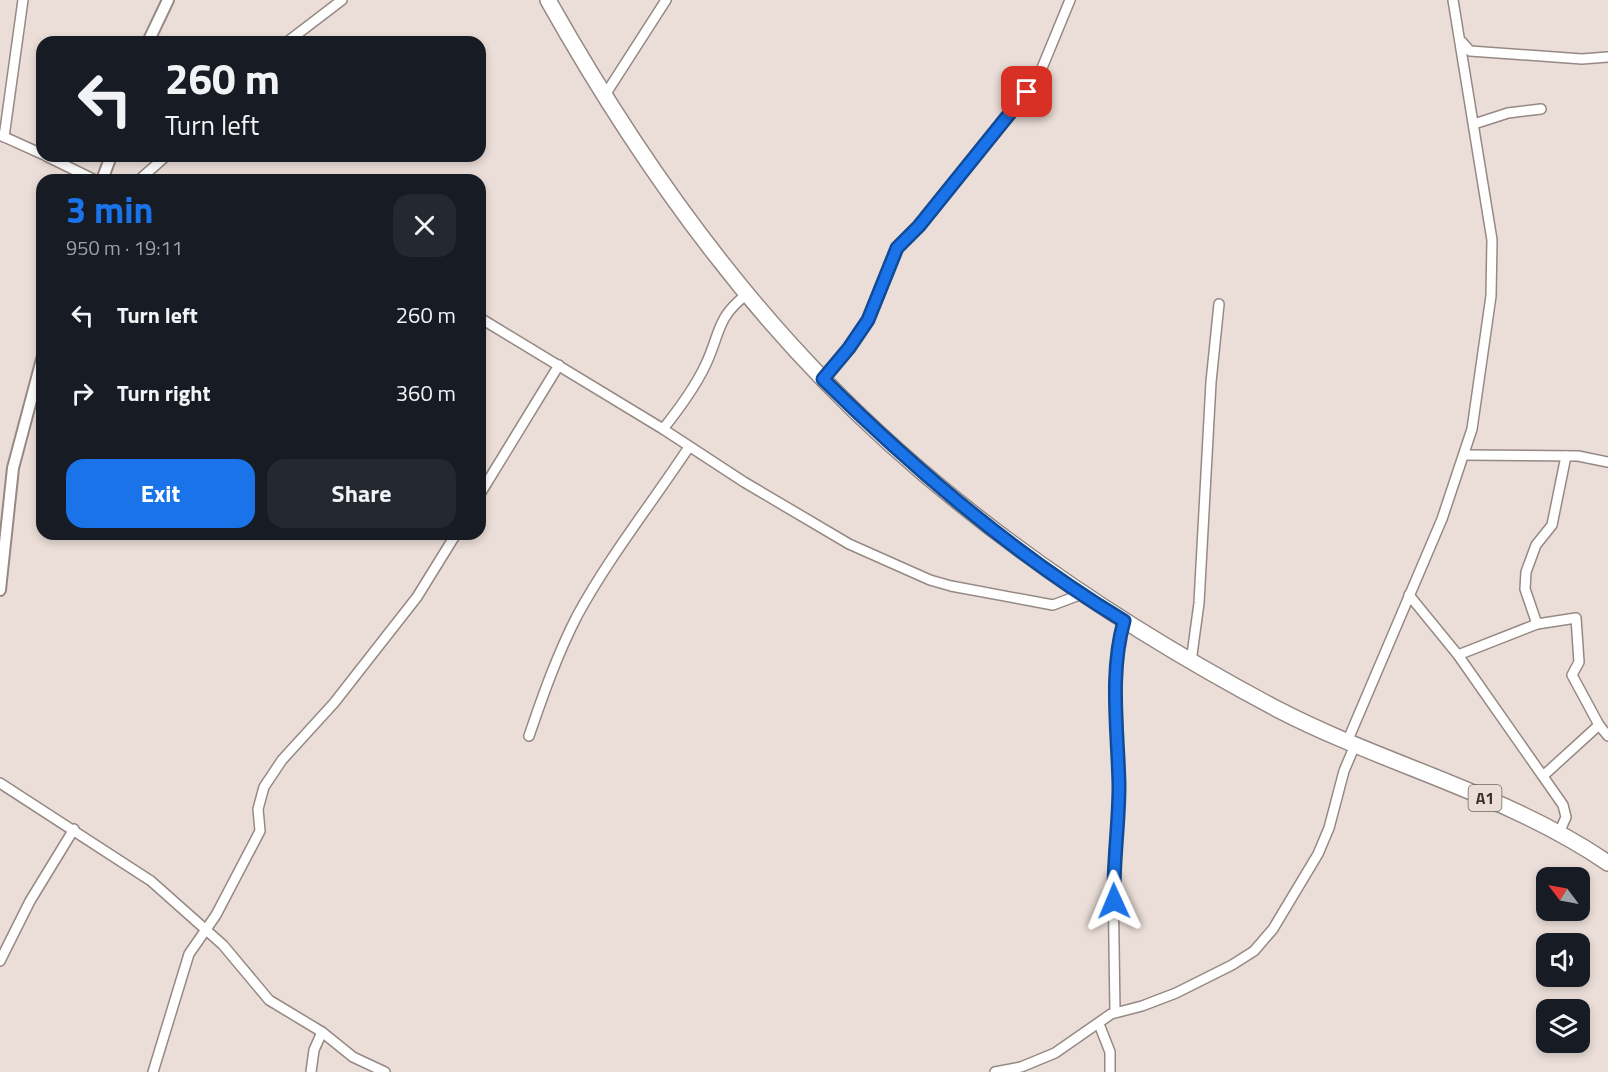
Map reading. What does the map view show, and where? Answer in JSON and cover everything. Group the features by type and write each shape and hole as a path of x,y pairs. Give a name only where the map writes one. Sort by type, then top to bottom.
{"highway":[{"name":"A1","path":"548,0 605,95 665,188 747,294 823,379 952,496 1003,538 1124,621 1191,662 1294,718 1351,744 1460,787 1559,833 1608,863"}],"street":[{"path":"23,0 2,136 36,151"},
{"path":"151,36 168,0"},
{"path":"295,36 342,0"},
{"path":"605,95 620,75 666,0"},
{"path":"823,379 849,348 868,320 897,248 919,226 1035,85 1070,0"},
{"path":"995,1072 1021,1066 1055,1053 1115,1012 1155,1002 1241,961 1265,940 1324,841 1351,744 1442,519 1465,455 1481,381 1493,275 1491,220 1461,40 1452,0"},
{"path":"1461,40 1470,51 1582,59 1608,57"},
{"path":"1474,124 1508,113 1541,109"},
{"path":"58,162 83,174"},
{"path":"146,174 159,162"},
{"path":"663,429 697,382 711,352 723,317 747,294"},
{"path":"1191,662 1199,603 1211,382 1219,304"},
{"path":"486,322 849,544 930,580 951,586 1053,605 1082,594"},
{"path":"486,484 559,365"},
{"path":"0,591 13,468 36,382"},
{"path":"529,736 557,659 586,601 689,447"},
{"path":"1465,455 1566,456 1608,462"},
{"path":"1537,624 1525,589 1526,572 1536,545 1552,525 1566,456"},
{"path":"153,1072 183,969 193,946 206,928 258,838 261,826 259,799 272,773 334,703 417,597 452,540"},
{"path":"1409,596 1458,654 1543,776 1566,813 1559,833"},
{"path":"1458,654 1537,624 1576,618 1579,662 1572,675 1599,725 1608,736"},
{"path":"1115,1012 1113,876 1119,788 1116,671 1118,643 1124,621"},
{"path":"1543,776 1599,725"},
{"path":"0,783 151,881 206,928 269,1000 322,1032 353,1057 385,1072"},
{"path":"0,961 30,901 74,829"},
{"path":"1099,1024 1110,1052 1110,1072"},
{"path":"312,1072 314,1050 322,1032"}],"route":[{"path":"1027,92 919,226 897,248 868,320 849,348 823,379 899,451 1003,538 1124,621 1118,643 1116,671 1119,788 1114,841 1114,901"}]}
